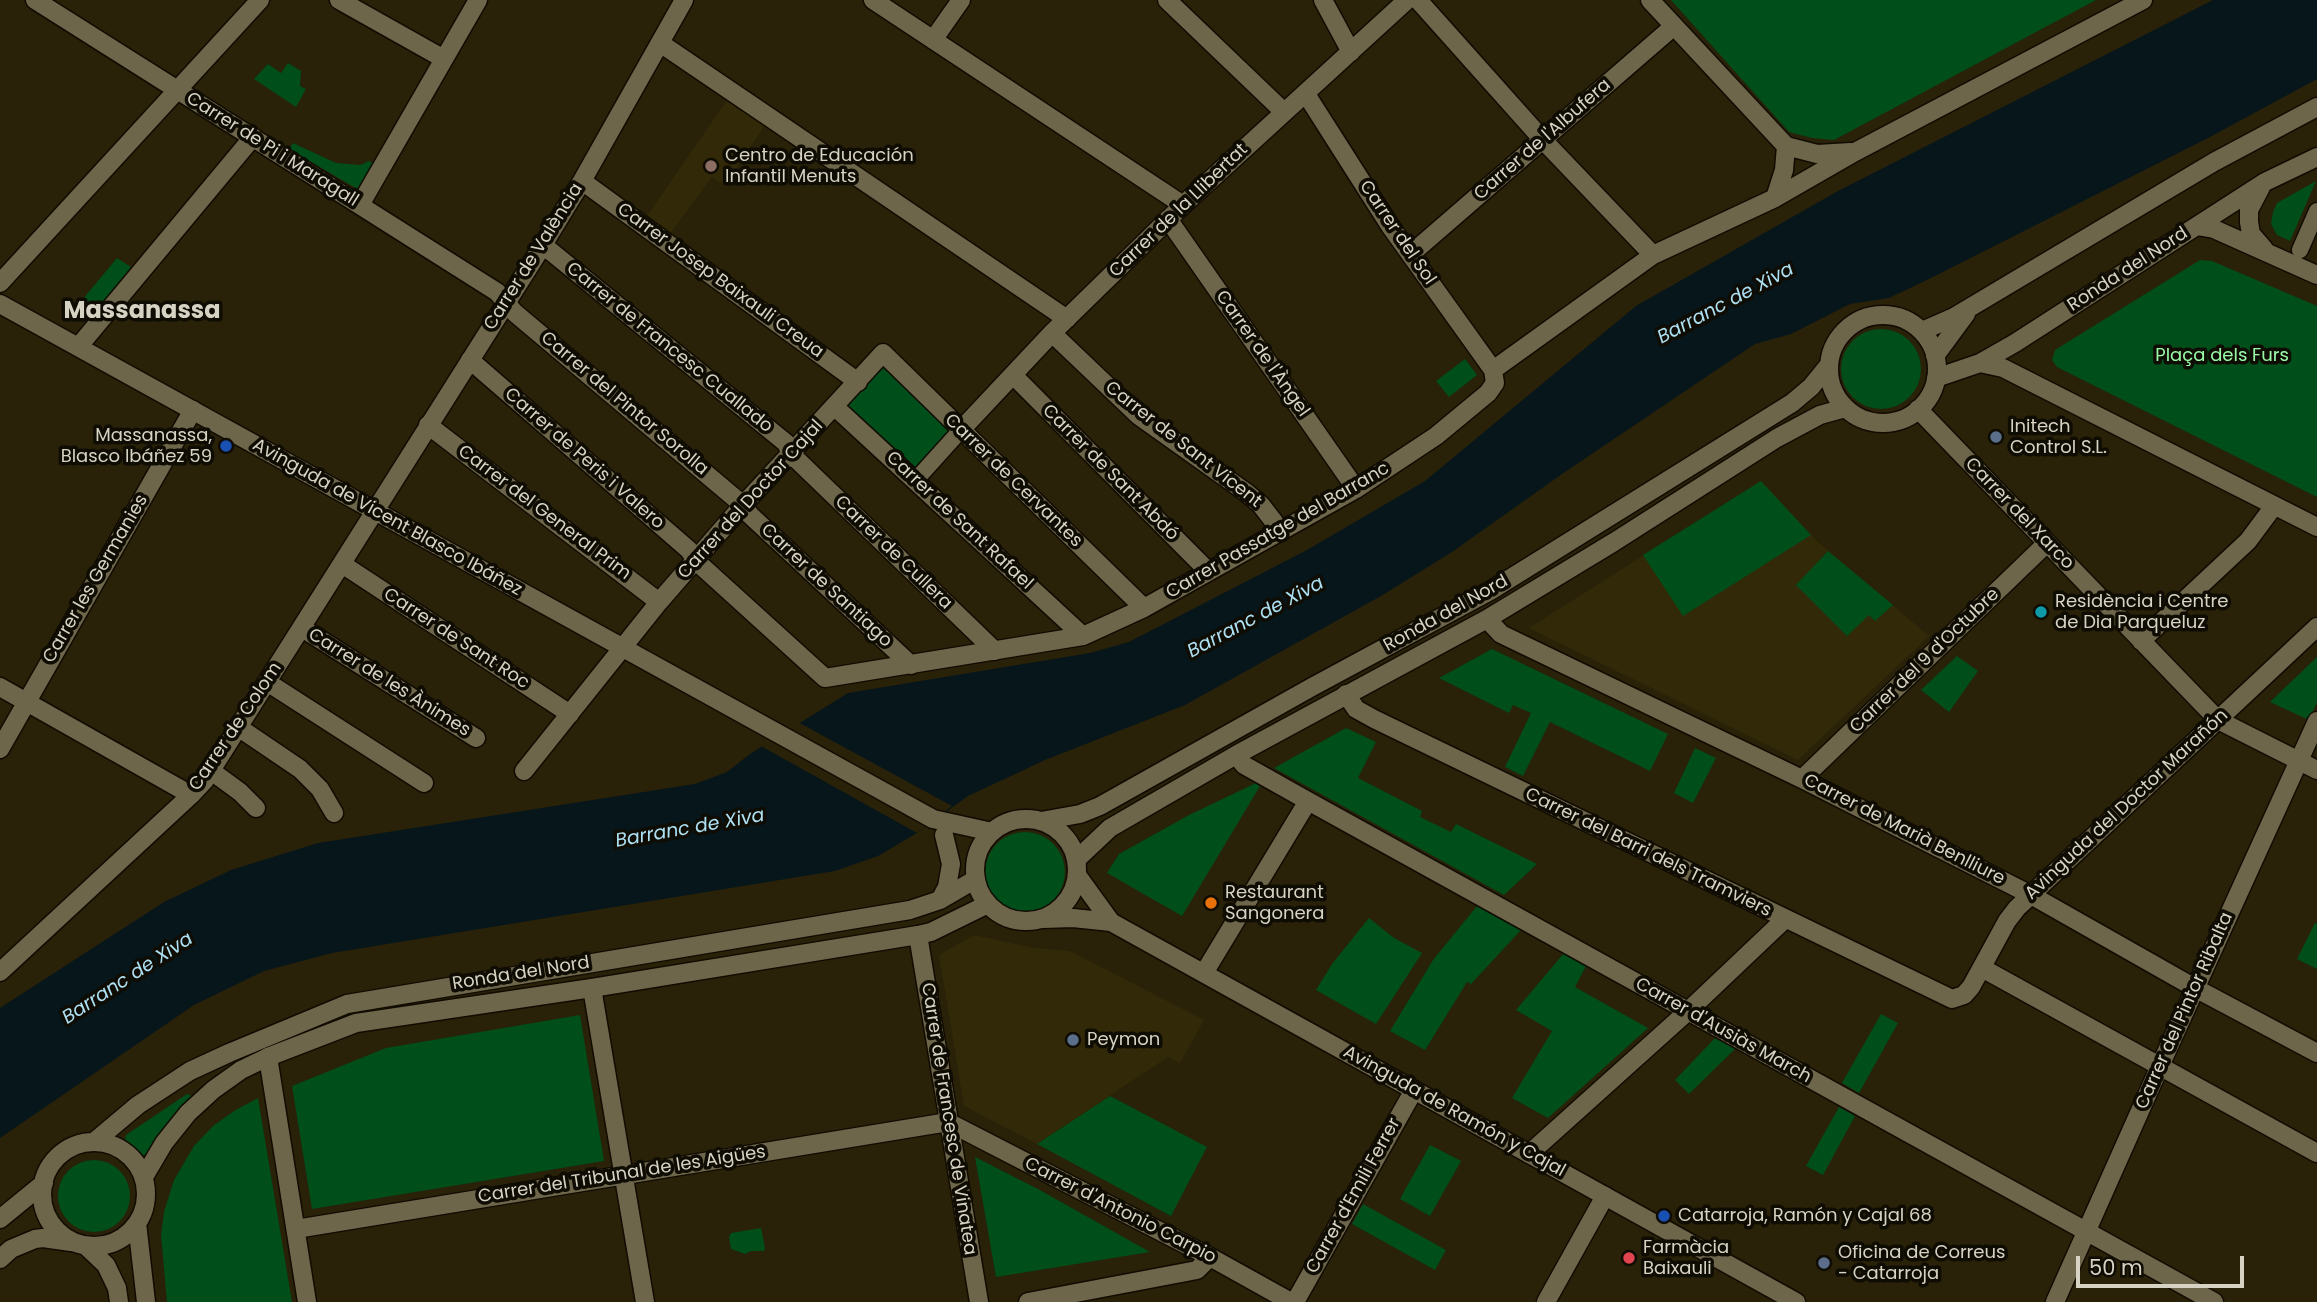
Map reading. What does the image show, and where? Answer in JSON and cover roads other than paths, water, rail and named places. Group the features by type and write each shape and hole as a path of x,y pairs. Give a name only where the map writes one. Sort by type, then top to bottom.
{"street":[{"name":"Carrer de Pi i Maragall","path":"36,0 497,292 506,301"},
{"path":"0,283 260,0"},
{"path":"339,0 444,59"},
{"path":"360,205 478,0"},
{"name":"Carrer de València","path":"376,510 582,181 684,0"},
{"path":"873,0 1183,205"},
{"path":"933,40 961,0"},
{"path":"1167,0 1284,112"},
{"path":"1323,0 1351,52"},
{"name":"Carrer de la Llibertat","path":"960,430 1052,332 1168,219 1407,0"},
{"path":"1418,0 1543,140 1653,255"},
{"path":"1650,0 1786,146 1817,154 1855,152"},
{"path":"1493,370 1653,255 1775,198 1855,152 2143,0"},
{"name":"Carrer de l'Albufera","path":"1411,254 1674,26"},
{"path":"660,43 1067,319"},
{"name":"Carrer del Sol","path":"1306,94 1390,226 1493,370"},
{"path":"1922,331 1954,317 2214,162 2317,107"},
{"path":"79,346 253,137"},
{"path":"1775,198 1784,170 1786,146"},
{"name":"Ronda del Nord","path":"1936,377 1980,363 2015,343 2265,182 2317,157"},
{"name":"Carrer Josep Baixauli Creua","path":"582,181 858,382"},
{"path":"2265,182 2249,210 2249,222 2251,234 2272,256"},
{"path":"2300,250 2317,211"},
{"name":"Carrer de l'Àngel","path":"1168,219 1356,489"},
{"path":"2197,226 2214,229 2317,275"},
{"name":"Carrer de Francesc Cuallado","path":"543,245 786,443 791,454"},
{"name":"Carrer del Pintor Sorolla","path":"506,301 515,313 743,505"},
{"name":"Avinguda de Vicent Blasco Ibáñez","path":"1,305 933,819"},
{"path":"1936,356 1973,306"},
{"path":"1890,314 1908,320 1922,331 1936,356 1936,377 1930,395 1918,410 1905,418 1889,422 1860,419 1845,408 1830,382 1828,366 1832,349 1842,333 1856,321 1872,315 1890,314"},
{"name":"Carrer de Sant Vicent","path":"1052,332 1139,416 1261,505 1280,531"},
{"path":"2015,343 2014,354 2025,379"},
{"name":"Carrer del Doctor Cajal","path":"524,771 659,602 743,505 883,353"},
{"name":"Carrer de Cervantes","path":"883,353 1144,608"},
{"name":"Carrer de Peris i Valero","path":"470,360 689,550 696,561 825,678"},
{"path":"1980,363 2003,368 2317,527"},
{"name":"Ronda del Nord","path":"1041,821 1080,814 1100,806 1490,591 1792,403 1811,387 1828,366"},
{"name":"Carrer Passatge del Barranc","path":"825,678 1083,636 1144,608 1356,489 1436,436 1488,393 1494,383 1493,370"},
{"name":"Carrer de Sant Abdó","path":"1013,375 1208,571"},
{"name":"Carrer de Sant Rafael","path":"835,407 1083,636"},
{"name":"Ronda del Nord","path":"1077,868 1110,828 1346,694 1487,619 1777,439 1820,415 1845,408"},
{"name":"Carrer les Germanies","path":"0,750 192,410"},
{"name":"Carrer del Xarco","path":"1918,410 2218,720 2317,770"},
{"name":"Carrer del General Prim","path":"429,425 659,602"},
{"path":"915,481 960,430"},
{"name":"Carrer de Cullera","path":"791,454 995,651"},
{"name":"Carrer de Santiago","path":"743,505 750,515 911,664"},
{"path":"2141,641 2248,541 2274,506"},
{"name":"Carrer de Colom","path":"0,972 191,795 238,727 376,510"},
{"name":"Carrer del 9 d'Octubre","path":"1802,779 2047,543"},
{"name":"Carrer de Sant Roc","path":"342,564 570,714"},
{"name":"Carrer de Marià Benlliure","path":"1487,619 1501,634 1802,779 2031,895 2317,1053"},
{"name":"Avinguda del Doctor Marañón","path":"1958,999 1971,987 2007,921 2031,895 2317,627"},
{"name":"Carrer de les Ànimes","path":"302,628 476,738"},
{"path":"267,682 424,783"},
{"path":"0,687 191,795"},
{"name":"Carrer del Barri dels Tramviers","path":"1346,694 1356,709 1374,719 1944,997 1958,999"},
{"name":"Carrer del Pintor Ribalta","path":"2055,1302 2317,721"},
{"path":"238,727 300,769 320,789 334,813"},
{"name":"Carrer d'Ausiàs March","path":"1236,755 1244,765 1308,802 2214,1302"},
{"path":"210,770 240,792 256,808"},
{"path":"1204,973 1308,802"},
{"path":"933,819 992,832"},
{"path":"933,819 975,873 982,897 999,914 1016,921 1043,919 1056,912 1074,889 1077,868 1070,843 1057,829 1041,821 1028,819 1002,824 992,832 983,842 975,873"},
{"path":"940,900 950,874 950,855 944,835"},
{"name":"Avinguda de Ramón y Cajal","path":"1077,868 1111,922"},
{"name":"Ronda del Nord","path":"94,1142 138,1105 190,1071 347,1004 910,910 940,900 975,873"},
{"name":"Ronda del Nord","path":"145,1177 164,1143 213,1090 241,1070 268,1057 356,1023 918,935 931,932 988,904"},
{"name":"Avinguda de Ramón y Cajal","path":"1043,919 1073,918 1111,922 1796,1302"},
{"path":"1529,1154 1688,1012 1784,920"},
{"name":"Carrer de Francesc de Vinatea","path":"918,935 979,1302"},
{"path":"1982,968 2317,1153"},
{"path":"592,988 645,1302"},
{"path":"268,1057 307,1302"},
{"name":"Carrer d'Emili Ferrer","path":"1293,1302 1414,1090"},
{"name":"Carrer del Tribunal de les Aigües","path":"296,1229 948,1122"},
{"name":"Carrer d'Antonio Carpio","path":"948,1122 1293,1302"},
{"path":"0,1259 11,1249 35,1239 43,1238 79,1244 100,1246 126,1235 144,1211 147,1196 145,1177 126,1152 111,1144 94,1142 77,1145 61,1153 50,1167 44,1183 43,1200 47,1216 56,1229 79,1244 106,1265 117,1288 119,1302"},
{"path":"0,1219 44,1183"},
{"path":"1546,1302 1605,1196"},
{"path":"137,1223 146,1302"},
{"path":"1028,1302 1197,1270 1210,1257"}],"water":[{"name":"Barranc de Xiva","path":"2213,0 2317,0 2317,79 2210,137 1889,298 1850,304 1791,334 1755,344 1452,552 1381,596 1185,705 1045,760 968,796 917,833 878,856 835,871 332,953 264,971 194,1005 0,1138 0,1008 164,902 231,870 318,843 695,784 727,772 750,754 848,693 1090,653 1129,642 1307,550 1425,481 1636,306 1838,191"}],"place":[{"name":"Centro de Educación Infantil Menuts","path":"711,166"},
{"name":"Initech Control S.L.","path":"1996,437"},
{"name":"Massanassa, Blasco Ibáñez 59","path":"226,446"},
{"name":"Residència i Centre de Dia Parqueluz","path":"2041,612"},
{"name":"Restaurant Sangonera","path":"1211,903"},
{"name":"Peymon","path":"1073,1040"},
{"name":"Catarroja, Ramón y Cajal 68","path":"1664,1216"},
{"name":"Farmàcia Baixauli","path":"1629,1258"},
{"name":"Oficina de Correus - Catarroja","path":"1824,1263"}],"district":[{"name":"Massanassa","path":"142,312"}],"park label":[{"name":"Plaça dels Furs","path":"2222,356"}]}
